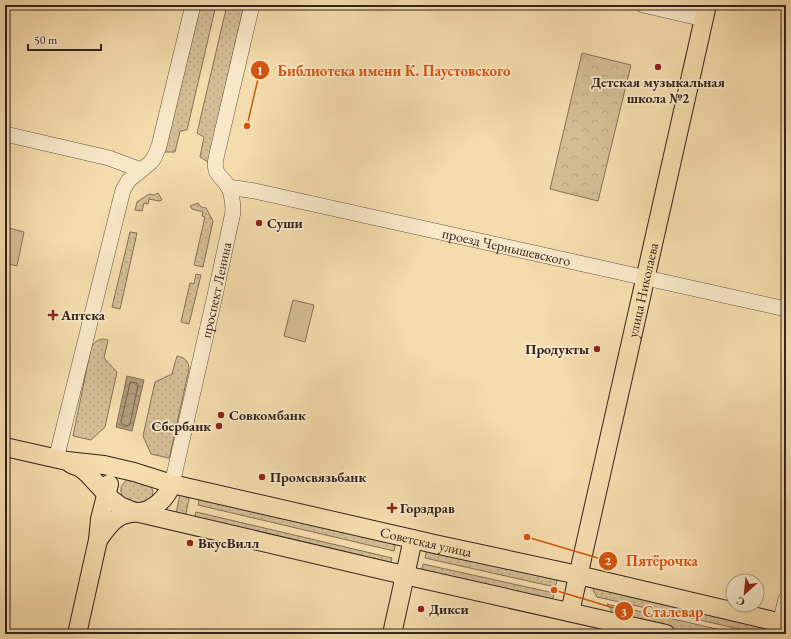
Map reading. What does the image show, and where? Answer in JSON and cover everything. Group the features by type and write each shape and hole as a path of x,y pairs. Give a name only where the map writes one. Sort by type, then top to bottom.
{"main road":[{"name":"улица Николаева","path":"570,612 706,12"},
{"name":"Советская улица","path":"5,447 62,460 104,465 134,472 172,484 578,575 783,624"},
{"name":"Советская улица","path":"62,460 81,468 106,493"},
{"name":"проспект Ленина","path":"77,634 98,540 100,519 109,483 124,472 134,472"},
{"path":"155,479 160,495 156,505"},
{"name":"проспект Ленина","path":"98,540 105,530 118,518 135,512 148,510 156,505 167,493 172,484"},
{"path":"106,493 120,506 135,512 666,634"},
{"path":"392,634 413,539"}],"street":[{"path":"62,460 123,190 129,180 150,163 159,146 193,5"},
{"name":"проспект Ленина","path":"172,484 233,212 233,202 228,187 217,173 214,166 252,5"},
{"path":"643,5 706,12"},
{"path":"5,134 109,158 141,170"},
{"name":"проезд Чернышевского","path":"228,187 255,191 786,309"},
{"path":"783,624 786,599"}],"green space":[{"path":"199,5 216,5 187,130 180,131 175,152 164,152"},
{"path":"227,5 244,5 208,162 200,157 204,137 197,133"},
{"path":"582,53 631,65 598,201 550,189"},
{"path":"158,193 162,200 159,201 149,199 148,204 144,203 142,211 135,210 137,202 149,194 154,195"},
{"path":"198,203 201,207 206,208 213,221 203,267 194,265 205,217 202,216 203,212 192,209 190,206"},
{"path":"5,227 24,232 17,266 5,263"},
{"path":"130,232 137,233 120,309 112,307"},
{"path":"196,274 201,275 189,324 181,322 190,283 194,284"},
{"path":"293,300 314,305 305,342 284,336"},
{"path":"103,339 108,340 104,358 117,372 105,427 91,440 73,436 91,348 93,344"},
{"path":"177,356 186,360 189,369 169,458 151,454 143,436 155,382 172,374"},
{"path":"129,479 151,486 153,492 152,498 140,504 124,498 121,493 121,487"},
{"path":"180,494 190,494 185,518 176,514"},
{"path":"200,496 396,542 394,551 198,505"},
{"path":"196,512 392,558 390,566 194,520"},
{"path":"427,549 558,578 555,587 425,558"},
{"path":"423,564 554,593 552,602 421,573"},
{"path":"594,586 764,625 762,634 597,597 593,590"},
{"path":"607,604 739,634 695,634 615,616"}],"water":[{"path":"127,376 144,380 132,431 116,427"}],"place":[{"name":"Детская музыкальная школа №2","path":"658,67"},
{"name":"Библиотека имени К. Паустовского","path":"247,126"},
{"name":"Суши","path":"259,223"},
{"name":"Аптека","path":"53,315"},
{"name":"Продукты","path":"597,349"},
{"name":"Совкомбанк","path":"221,415"},
{"name":"Сбербанк","path":"219,426"},
{"name":"Промсвязьбанк","path":"262,477"},
{"name":"Горздрав","path":"392,508"},
{"name":"Пятёрочка","path":"527,537"},
{"name":"ВкусВилл","path":"190,543"},
{"name":"Сталевар","path":"554,590"},
{"name":"Дикси","path":"421,609"}]}
